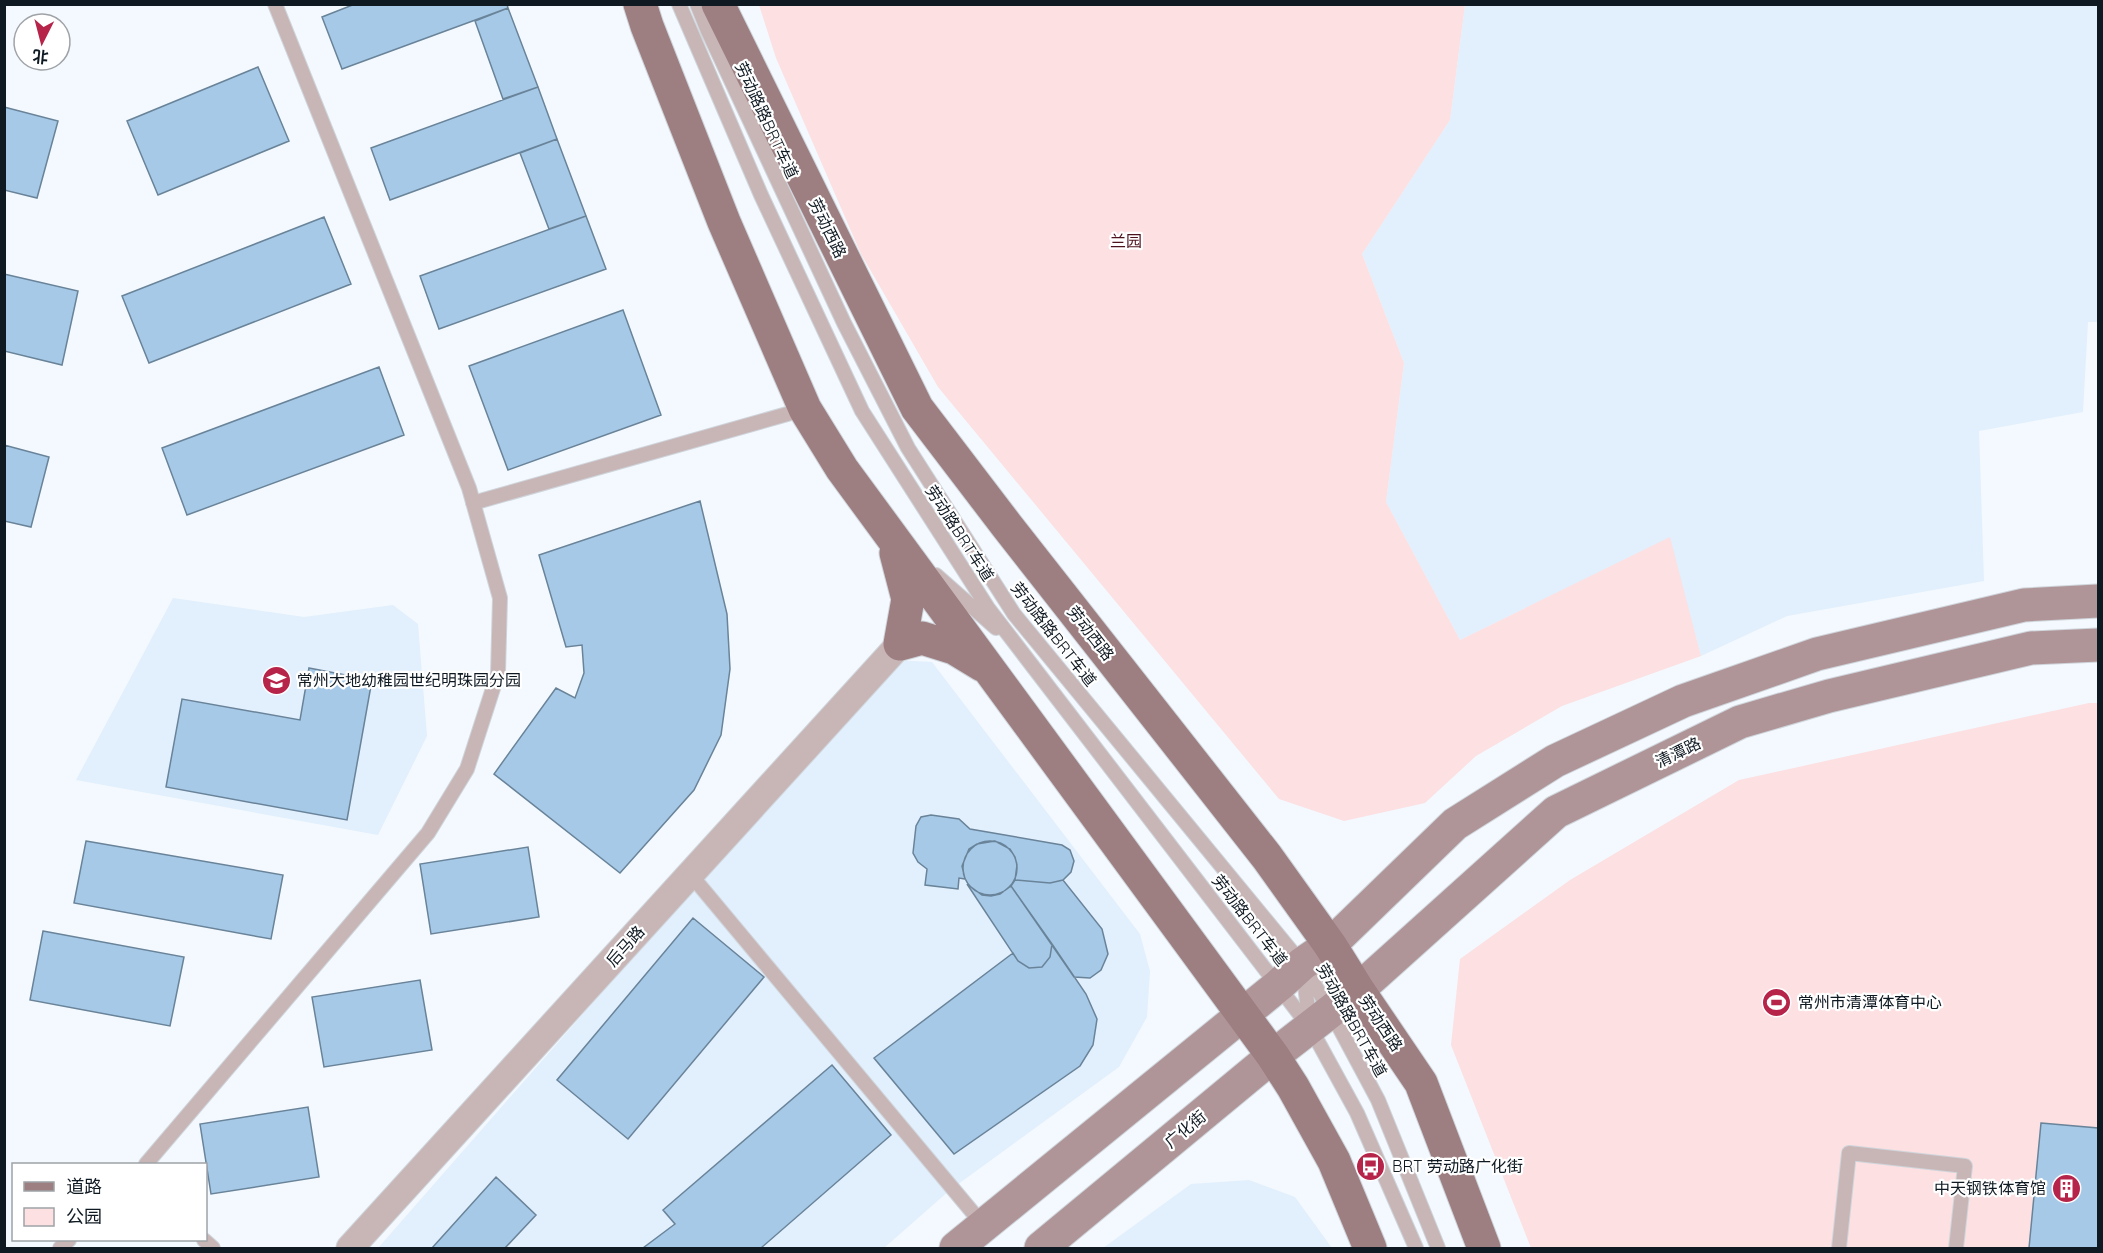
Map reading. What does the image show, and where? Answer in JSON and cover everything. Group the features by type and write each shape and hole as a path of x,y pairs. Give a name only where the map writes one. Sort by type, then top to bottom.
{"main road":[{"path":"640,4 724,222 805,409 842,469 1273,1056 1334,1161 1370,1248"},
{"name":"劳动西路","path":"718,4 917,408 1268,857 1330,945 1421,1083 1484,1248"},
{"path":"891,536 908,599 900,644 922,638 954,648 989,669"},
{"path":"956,1248 1330,945 1455,824 1556,761 1683,701 1817,654 2024,605 2098,601"},
{"name":"清潭路","path":"1321,1020 1358,990 1556,812 1740,722 1829,696 2031,648 2098,645"},
{"name":"广化街","path":"1041,1248 1273,1056 1321,1020"}],"street":[{"name":"后马路","path":"351,1248 900,644"}],"lane":[{"path":"147,1163 428,833 467,769 498,673 500,598 469,488 275,4"},
{"name":"劳动路BRT车道","path":"679,4 761,195 862,411 988,608 1291,975 1321,1020 1357,1113 1416,1248"},
{"name":"劳动路路BRT车道","path":"697,4 844,322 908,448 1014,614 1291,975 1378,1100 1438,1248"},
{"path":"473,503 805,409"},
{"path":"891,536 1020,649"},
{"path":"691,875 984,1226"},
{"path":"1291,975 1358,990"},
{"path":"1291,975 1321,1020"},
{"path":"1839,1248 1849,1153 1965,1166 1956,1248"}],"shaded area":[{"path":"1465,5 2098,5 2098,322 2088,322 2083,412 1979,431 1984,581 1787,616 1701,656 1669,538 1460,640 1386,502 1404,363 1362,254 1450,120"},
{"name":"常州大地幼稚园世纪明珠园分园","path":"173,598 304,617 393,605 418,624 427,736 378,835 76,780"},
{"path":"893,660 932,662 1140,934 1150,971 1147,1017 1119,1067 950,1190 884,1248 378,1248"},
{"path":"1249,1180 1295,1197 1332,1248 1103,1248 1191,1184"}],"green space":[{"name":"兰园","path":"759,5 1465,5 1450,120 1362,254 1404,363 1386,502 1460,640 1670,537 1701,656 1562,706 1476,756 1425,803 1344,821 1279,799 938,387 861,254 776,58"},
{"name":"常州市清潭体育中心","path":"2089,703 2098,703 2098,1248 1531,1248 1451,1045 1460,959 1570,880 1739,780"}],"building":[{"path":"355,4 507,4 508,8 342,69 322,17"},
{"path":"508,8 538,87 503,99 475,21"},
{"path":"258,67 289,141 158,195 127,121"},
{"path":"538,87 557,139 390,200 371,148"},
{"path":"4,107 58,121 37,198 4,190"},
{"path":"557,139 586,216 549,229 520,153"},
{"path":"586,216 606,269 439,329 420,276"},
{"path":"324,217 351,284 149,363 122,296"},
{"path":"4,274 78,291 62,365 4,351"},
{"path":"623,310 661,415 508,470 469,366"},
{"path":"379,367 404,435 187,515 162,448"},
{"path":"4,445 49,457 31,527 4,521"},
{"path":"700,501 727,614 730,669 721,735 694,790 620,873 494,774 556,688 575,698 584,673 582,645 566,647 539,555"},
{"path":"309,668 372,680 347,820 166,787 182,699 300,720"},
{"path":"931,815 959,819 970,829 1062,845 1070,850 1074,861 1071,872 1063,880 1050,883 1015,880 1017,865 1015,857 1010,849 995,841 977,844 969,849 962,866 965,879 959,878 958,889 925,885 927,869 918,862 913,853 916,826 921,817"},
{"path":"86,841 283,875 271,939 74,903"},
{"path":"985,841 995,841 1005,845 1013,853 1017,868 1013,883 1005,891 995,895 985,895 975,891 967,883 963,873 963,863 967,853 975,845"},
{"path":"528,847 539,917 431,934 420,864"},
{"path":"1015,880 1050,883 1063,880 1102,929 1108,954 1101,970 1090,978 1074,977 1011,886"},
{"path":"967,884 982,895 991,896 1000,894 1011,886 1052,944 1050,957 1042,967 1029,968 1018,961"},
{"path":"693,918 764,977 628,1139 557,1080"},
{"path":"43,931 184,957 170,1026 30,1000"},
{"path":"1052,944 1086,994 1097,1019 1093,1045 1080,1066 954,1154 874,1058 1013,953 1018,961 1029,968 1042,967 1050,957"},
{"path":"420,980 432,1050 324,1067 312,997"},
{"path":"832,1065 891,1135 761,1248 643,1248 675,1224 663,1210"},
{"path":"308,1107 319,1177 211,1194 200,1124"},
{"name":"中天钢铁体育馆","path":"2041,1123 2098,1128 2098,1248 2029,1248"},
{"path":"496,1177 536,1215 505,1248 432,1248"}],"place":[{"name":"常州大地幼稚园世纪明珠园分园","path":"276,680"},
{"name":"常州市清潭体育中心","path":"1777,1002"},
{"name":"BRT 劳动路广化街","path":"1371,1166"},
{"name":"中天钢铁体育馆","path":"2067,1188"}]}
